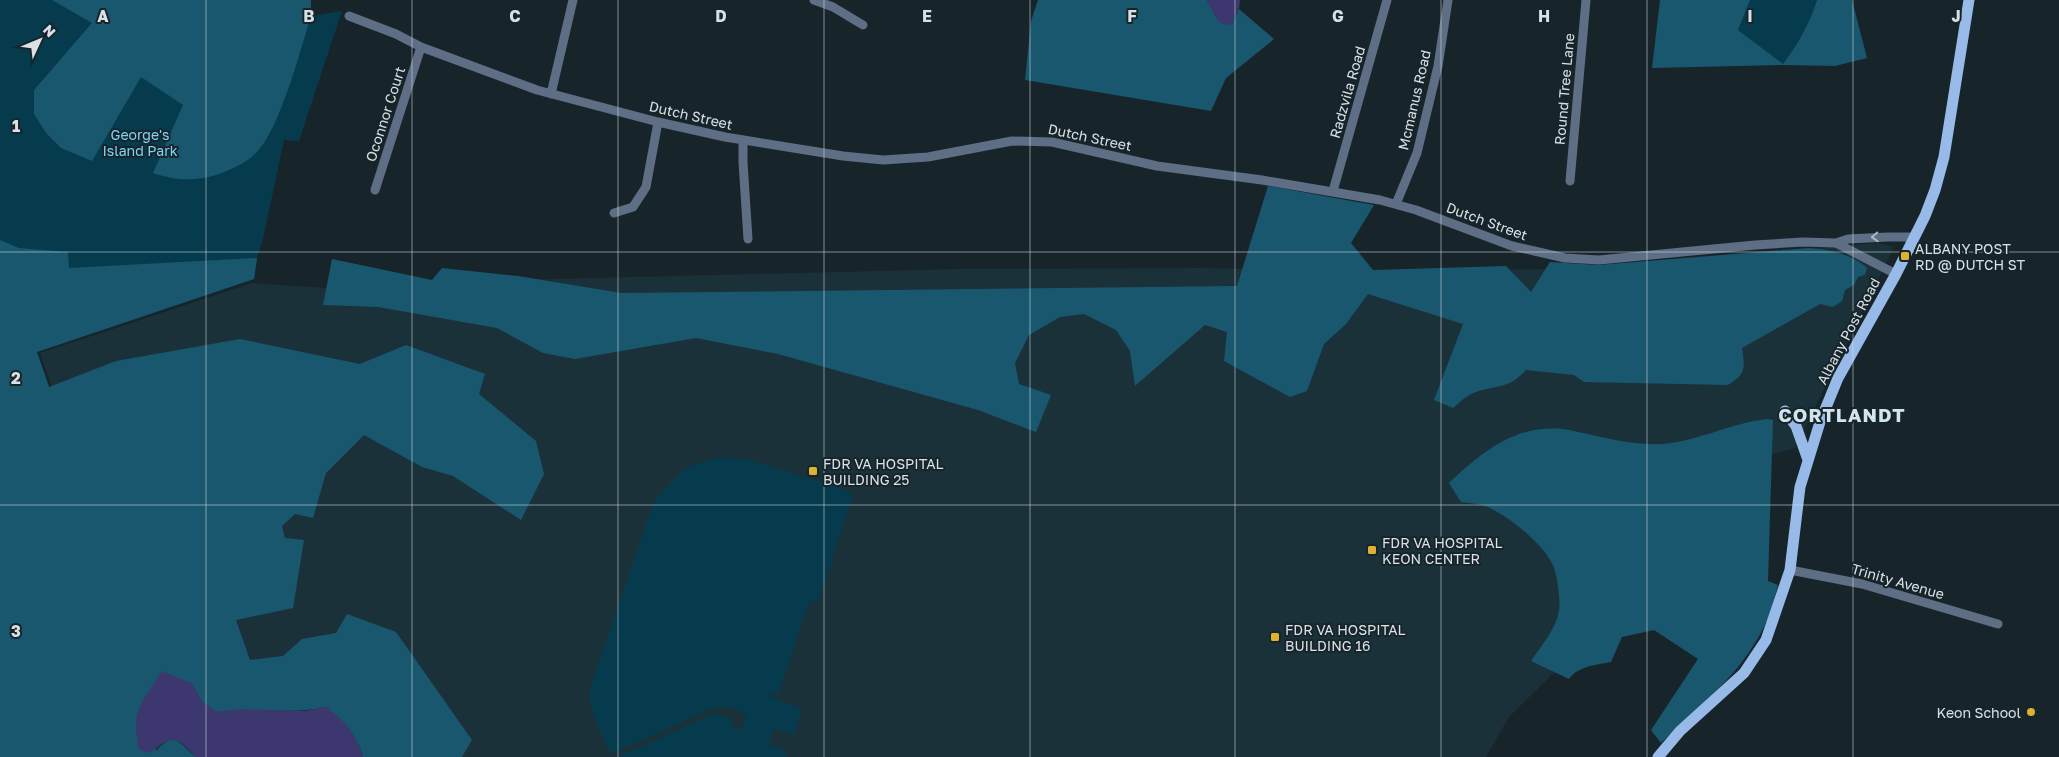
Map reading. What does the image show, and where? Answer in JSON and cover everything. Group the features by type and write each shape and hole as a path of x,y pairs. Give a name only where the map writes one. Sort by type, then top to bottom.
{"main road":[{"name":"Albany Post Road","path":"1658,757 1680,731 1744,672 1760,652 1772,625 1790,570 1800,487 1820,422 1838,378 1896,274 1934,190 1944,157 1970,0"},
{"path":"1785,411 1796,426 1808,460"}],"street":[{"path":"552,94 574,0"},
{"path":"814,0 833,7 863,25"},
{"name":"Radzvila Road","path":"1334,191 1387,0"},
{"name":"Mcmanus Road","path":"1396,204 1416,152 1438,66 1448,0"},
{"name":"Round Tree Lane","path":"1570,181 1586,0"},
{"name":"Dutch Street","path":"349,16 396,34 420,47 552,94 658,122 743,141 843,156 889,160 928,157 1003,142 1035,140 1071,146 1158,166 1334,191 1396,204 1512,246 1564,258 1599,260 1755,245 1803,242 1836,243"},
{"name":"Oconnor Court","path":"375,190 420,47"},
{"path":"614,213 633,208 646,187 658,122"},
{"path":"743,141 742,162 748,239"},
{"path":"1836,243 1848,239 1914,237"},
{"path":"1836,243 1896,274"},
{"name":"Trinity Avenue","path":"1790,570 1862,584 1998,624"}],"shaded area":[{"path":"52,0 311,0 311,16 281,108 265,142 252,157 232,169 200,179 184,179 153,173 183,105 141,77 92,161 61,148 46,133 34,114 34,90 92,23"},
{"path":"1038,0 1207,0 1218,20 1232,24 1239,9 1274,39 1226,78 1211,111 1025,80 1031,21"},
{"path":"1207,0 1240,0 1239,9 1232,24 1224,25 1218,20"},
{"path":"1660,0 1750,0 1738,30 1783,64 1803,34 1817,0 1852,0 1867,58 1835,66 1783,65 1652,68"},
{"path":"1268,186 1374,205 1351,243 1373,270 1506,266 1531,292 1550,262 1598,265 1809,248 1825,250 1855,259 1867,268 1865,275 1858,277 1854,285 1845,290 1842,301 1833,307 1820,304 1742,348 1743,370 1728,385 1584,382 1574,375 1526,370 1514,380 1502,386 1470,395 1453,408 1434,400 1463,324 1368,294 1346,324 1324,344 1307,391 1290,397 1224,361 1227,332 1205,325 1135,386 1130,351 1116,330 1084,314 1060,317 1029,335 1015,363 1019,384 1051,395 1036,432 978,410 778,354 696,338 575,359 543,353 497,328 378,307 323,305 332,259 432,280 442,268 518,276 621,293 1237,286"},
{"path":"0,240 19,248 68,252 69,268 257,258 254,279 37,352 49,387 116,361 240,339 360,364 406,345 485,374 479,394 536,441 544,474 521,520 453,476 422,467 364,435 326,473 313,518 295,514 282,526 285,538 304,540 293,608 236,620 250,660 283,656 302,639 336,633 347,614 396,632 472,740 462,757 363,757 359,745 327,707 285,711 244,710 216,712 203,703 192,684 162,672 151,689 156,751 163,744 173,739 197,757 0,757"},
{"path":"1879,243 1894,247 1795,448 1708,472 1604,623 1509,717 1486,757 0,757 117,571 40,353 252,283 326,288 356,280 516,280 958,269 1203,268 1363,271 1564,269"},
{"path":"1767,419 1773,420 1768,581 1778,585 1771,610 1759,637 1735,670 1707,700 1661,743 1651,730 1698,659 1654,630 1622,637 1611,662 1593,665 1577,671 1569,679 1531,661 1551,631 1559,611 1558,588 1553,565 1542,548 1516,524 1488,507 1461,502 1449,483 1475,460 1503,441 1534,430 1569,430 1639,444 1663,444"},
{"path":"162,671 192,684 203,703 216,712 240,709 305,711 327,707 349,729 357,741 363,757 197,757 182,743 173,740 168,740 147,753 139,749 136,725 137,716 144,699"}],"green space":[{"name":"George's Island Park","path":"0,0 311,0 311,16 342,11 299,141 284,140 254,279 37,352 113,569 0,631"},
{"path":"1750,0 1817,0 1807,26 1783,65 1738,30"},
{"path":"721,457 749,460 847,490 853,496 832,557 834,559 820,593 823,596 808,604 779,694 772,692 770,697 802,708 794,735 774,728 769,744 787,752 785,756 788,757 618,757 715,713 732,720 730,726 742,730 746,713 726,706 722,708 715,707 611,753 593,713 590,697 590,688 650,513 657,498 681,472 695,464"}],"place":[{"name":"ALBANY POST RD @ DUTCH ST","path":"1905,256"},
{"name":"FDR VA HOSPITAL BUILDING 25","path":"813,471"},
{"name":"FDR VA HOSPITAL KEON CENTER","path":"1372,550"},
{"name":"FDR VA HOSPITAL BUILDING 16","path":"1275,637"},
{"name":"Keon School","path":"2031,712"}],"district":[{"name":"CORTLANDT","path":"1842,414"}]}
